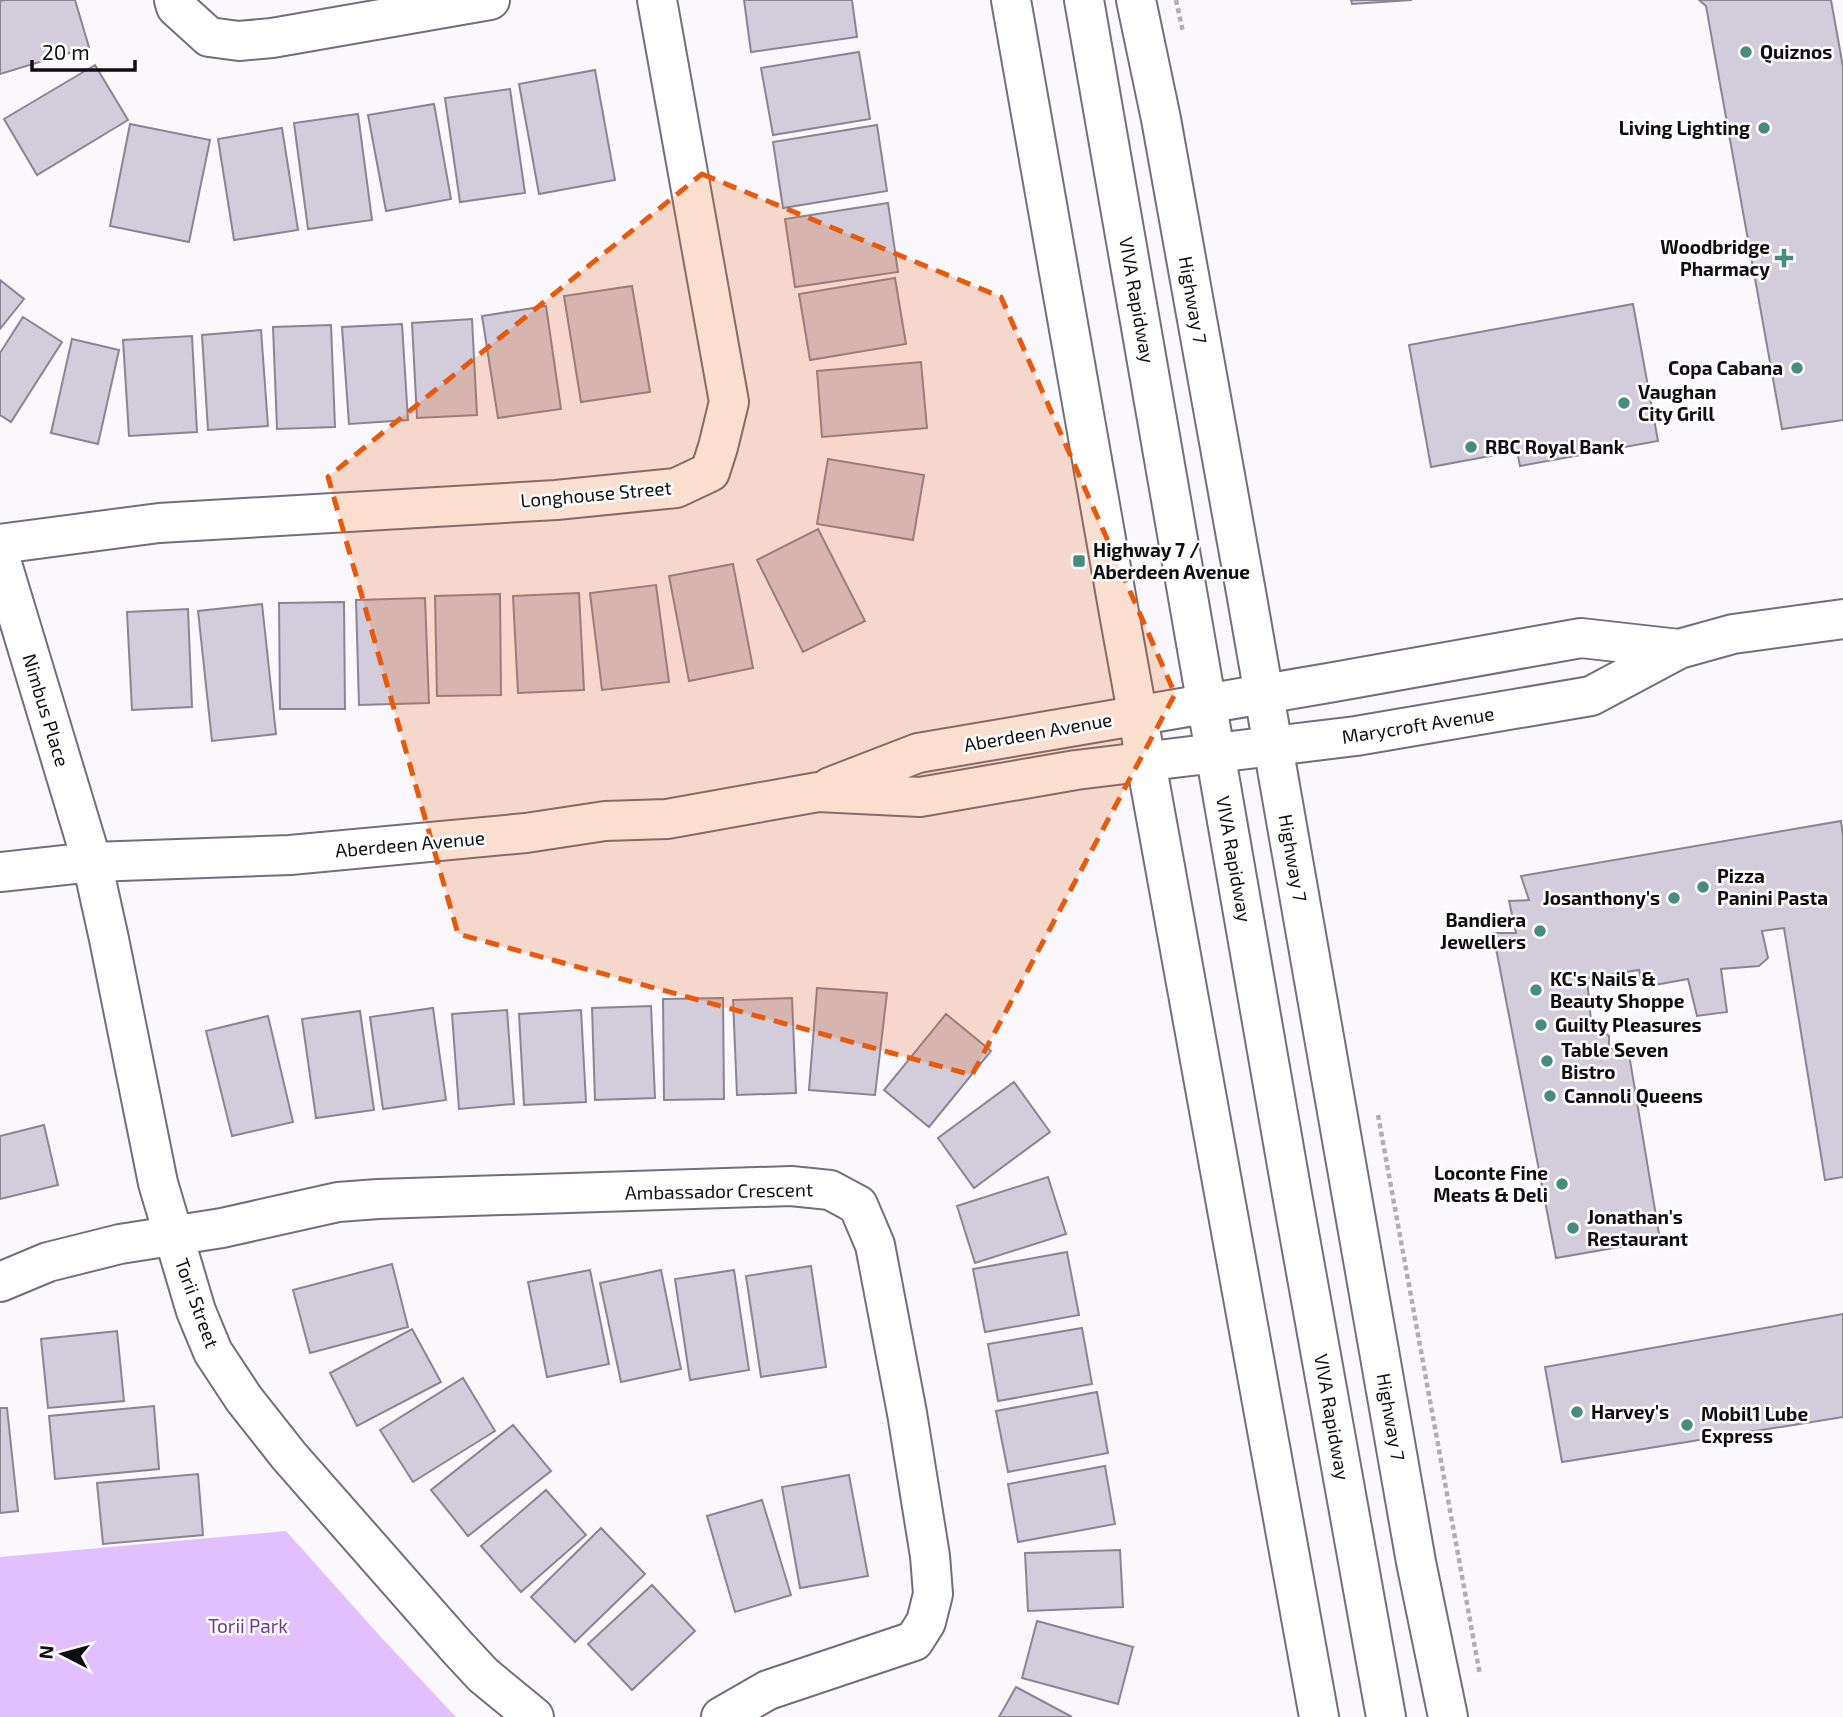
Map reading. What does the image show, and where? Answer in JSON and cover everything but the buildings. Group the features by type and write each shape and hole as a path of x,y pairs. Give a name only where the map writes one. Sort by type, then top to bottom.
{"street":[{"path":"173,0 176,7 209,37 239,41 272,38 490,0"},
{"name":"Longhouse Street","path":"0,544 159,523 556,500 676,488 710,472 729,402 657,0"},
{"path":"1011,0 1319,1717"},
{"name":"VIVA Rapidway","path":"1084,0 1386,1717"},
{"name":"Highway 7","path":"1136,0 1161,119 1414,1548 1448,1717"},
{"name":"Nimbus Place","path":"0,557 92,862"},
{"name":"Marycroft Avenue","path":"1146,762 1356,736 1591,696 1679,649 1733,635 1843,619"},
{"name":"Marycroft Avenue","path":"1264,694 1581,638 1679,649"},
{"name":"Aberdeen Avenue","path":"0,872 92,862 290,855 526,833 605,821 667,819 818,792 918,753 1264,694"},
{"name":"Aberdeen Avenue","path":"818,792 920,797 1076,770 1146,762"},
{"name":"Torii Street","path":"92,862 158,1183 197,1311 214,1352 244,1399 289,1456 483,1675 534,1717"},
{"name":"Ambassador Crescent","path":"0,1282 48,1262 120,1244 222,1228 338,1202 791,1186 830,1190 858,1205 875,1245 909,1426 930,1556 933,1594 926,1622 914,1641 768,1690 720,1717"}],"path":[{"path":"1378,1114 1480,1678"}],"highlighted area":[{"path":"702,174 1001,297 1175,694 972,1075 458,934 328,477"}],"green space":[{"name":"Torii Park","path":"286,1531 456,1717 0,1717 0,1557"}],"place":[{"name":"Quiznos","path":"1746,52"},
{"name":"Living Lighting","path":"1764,128"},
{"name":"Woodbridge Pharmacy","path":"1784,258"},
{"name":"Copa Cabana","path":"1797,368"},
{"name":"Vaughan City Grill","path":"1624,403"},
{"name":"RBC Royal Bank","path":"1471,447"},
{"name":"Highway 7 / Aberdeen Avenue","path":"1079,561"},
{"name":"Pizza Panini Pasta","path":"1703,887"},
{"name":"Josanthony's","path":"1674,898"},
{"name":"Bandiera Jewellers","path":"1540,931"},
{"name":"KC's Nails & Beauty Shoppe","path":"1536,990"},
{"name":"Guilty Pleasures","path":"1541,1025"},
{"name":"Table Seven Bistro","path":"1547,1061"},
{"name":"Cannoli Queens","path":"1550,1096"},
{"name":"Loconte Fine Meats & Deli","path":"1562,1184"},
{"name":"Jonathan's Restaurant","path":"1573,1228"},
{"name":"Harvey's","path":"1577,1412"},
{"name":"Mobil1 Lube Express","path":"1687,1425"}]}
